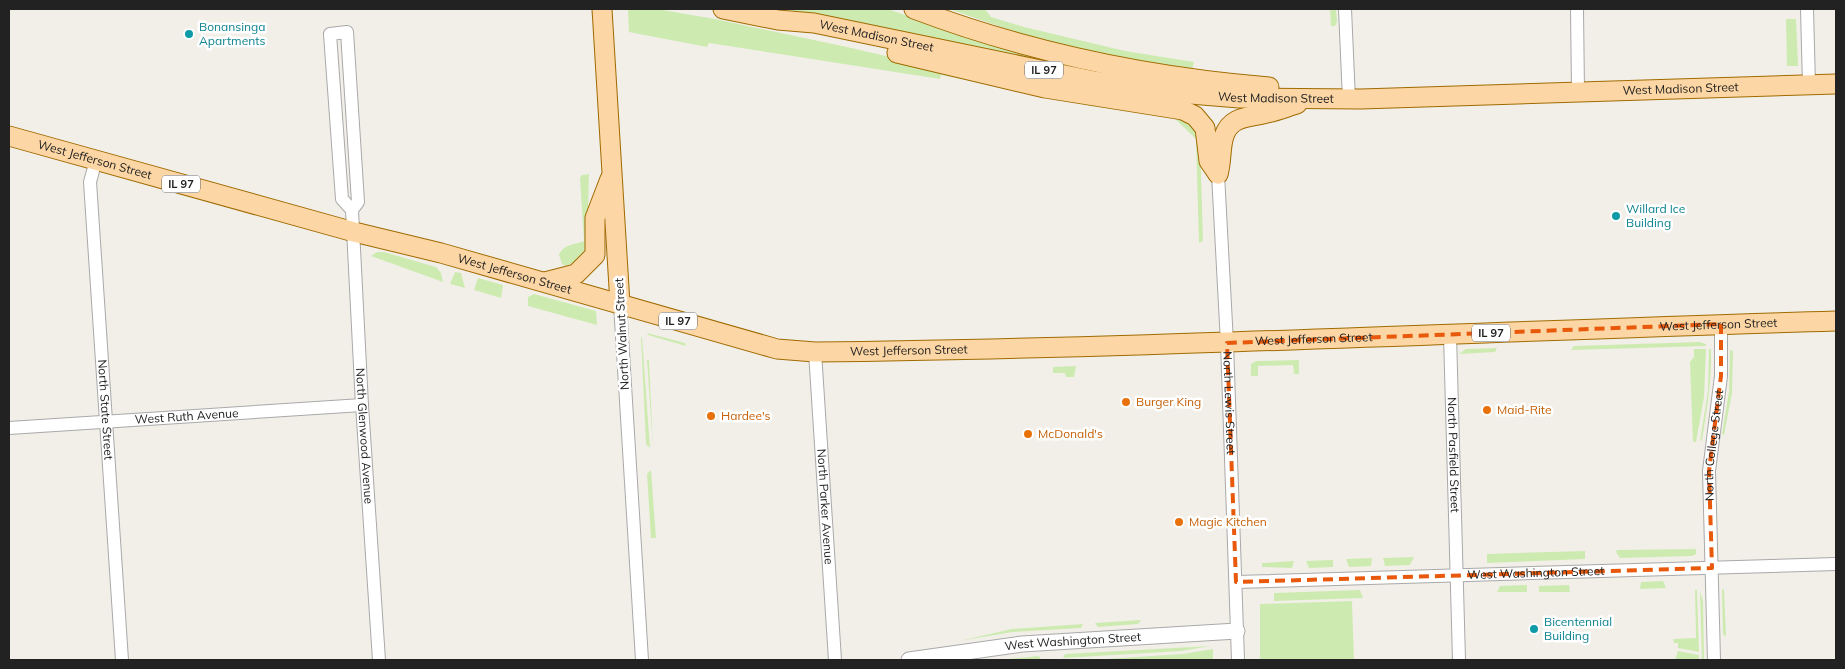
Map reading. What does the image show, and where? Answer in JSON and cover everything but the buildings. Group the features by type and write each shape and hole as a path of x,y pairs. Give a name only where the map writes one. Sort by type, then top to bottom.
{"main road":[{"name":"North Walnut Street","path":"602,9 620,304"},
{"path":"603,32 611,9"},
{"name":"West Madison Street","path":"723,9 778,20 814,23 1094,80 1166,92 1239,98 1349,100 1836,84"},
{"path":"914,9 989,35 1045,51 1136,71 1288,88 1313,100"},
{"path":"778,20 869,46 1036,86 1145,106 1183,110 1195,116 1205,128 1209,161 1218,174"},
{"path":"1218,174 1222,161 1224,136 1234,122 1242,117 1264,114 1313,100"},
{"name":"West Jefferson Street","path":"9,136 354,232 441,253 762,346 814,352 1227,343 1836,321"},
{"path":"542,282 576,274 595,255 596,218 612,175"}],"street":[{"path":"1344,9 1349,100"},
{"path":"1577,9 1578,92"},
{"path":"1807,9 1809,84"},
{"name":"North Glenwood Avenue","path":"352,210 358,202 347,32 330,34 342,200 352,210 354,232 362,405 379,660"},
{"name":"North State Street","path":"96,160 90,182 122,660"},
{"name":"North Lewis Street","path":"1218,174 1227,343 1238,660"},
{"name":"North Walnut Street","path":"620,304 642,660"},
{"name":"North College Street","path":"1714,660 1709,472 1721,376 1721,324"},
{"name":"North Pasfield Street","path":"1450,335 1459,660"},
{"name":"North Parker Avenue","path":"814,352 835,660"},
{"name":"West Ruth Avenue","path":"9,428 362,405"},
{"name":"West Washington Street","path":"1236,582 1836,564"},
{"name":"West Washington Street","path":"909,660 1022,644 1237,631"}],"highlighted area":[{"path":"1721,324 1721,376 1709,471 1712,568 1236,582 1227,343"}],"green space":[{"path":"628,9 657,9 715,19 847,47 1045,93 1190,121 1200,139 1203,241 1199,243 1196,139 1174,118 1091,106 941,75 940,79 709,43 707,47 629,32"},
{"path":"784,9 888,9 938,27 1100,70 1100,73"},
{"path":"949,9 985,9 991,17 1024,27 1125,51 1194,62 1192,71 1142,64 1036,39"},
{"path":"1330,9 1336,9 1337,22 1335,26 1331,26"},
{"path":"1786,19 1796,19 1798,66 1787,66"},
{"path":"589,174 587,247 577,261 566,266 562,264 559,255 561,251 566,247 584,241 580,178 582,175"},
{"path":"377,252 384,252 436,267 441,273 443,282 371,256"},
{"path":"455,272 461,273 465,288 450,284"},
{"path":"478,278 503,285 501,298 474,290"},
{"path":"534,294 596,311 597,325 528,306 528,297"},
{"path":"647,333 685,343 686,346 648,335"},
{"path":"642,337 650,448 646,444"},
{"path":"1700,342 1706,344 1706,346 1571,350 1574,346"},
{"path":"1497,348 1495,352 1459,354 1466,349"},
{"path":"1694,349 1706,349 1704,397 1696,442 1693,442 1690,362 1694,357"},
{"path":"1709,349 1711,349 1710,383 1702,440 1700,441 1708,391"},
{"path":"1730,350 1733,351 1732,393 1724,435 1722,434 1729,391"},
{"path":"647,360 649,360 653,448"},
{"path":"1299,360 1299,374 1294,374 1293,365 1258,366 1258,376 1251,376 1251,364 1256,361"},
{"path":"1076,366 1074,377 1066,377 1065,373 1053,373 1053,367"},
{"path":"651,470 656,538 651,538 647,474"},
{"path":"1696,549 1696,554 1692,556 1620,558 1616,552 1617,550"},
{"path":"1585,551 1585,559 1487,563 1487,554"},
{"path":"1414,557 1410,565 1385,566 1383,558"},
{"path":"1372,558 1371,566 1349,567 1346,559"},
{"path":"1333,560 1333,567 1309,568 1306,561"},
{"path":"1294,561 1292,568 1262,567 1262,563"},
{"path":"1663,581 1666,588 1640,589 1641,582"},
{"path":"1527,585 1527,592 1497,592 1500,586"},
{"path":"1569,585 1570,592 1539,592 1539,586"},
{"path":"1724,589 1726,637 1723,634 1722,590"},
{"path":"1360,590 1363,598 1274,601 1274,593"},
{"path":"1695,590 1697,590 1699,652 1678,648 1678,643 1674,643 1673,639 1696,638"},
{"path":"1700,591 1703,601 1704,660 1702,660"},
{"path":"1352,601 1354,660 1260,660 1260,604"},
{"path":"1141,620 1138,624 1098,627 1095,623"},
{"path":"1083,624 1081,628 1012,632 959,641 1012,629"},
{"path":"1211,646 1181,651 1063,658 1065,654"},
{"path":"1213,649 1213,660 1089,660 1183,654"},
{"path":"1678,651 1699,655 1699,660 1675,660"},
{"path":"1039,656 1041,660 996,660"}],"place":[{"name":"Bonansinga Apartments","path":"189,34"},
{"name":"Willard Ice Building","path":"1616,216"},
{"name":"Burger King","path":"1126,402"},
{"name":"Maid-Rite","path":"1487,410"},
{"name":"Hardee's","path":"711,416"},
{"name":"McDonald's","path":"1028,434"},
{"name":"Magic Kitchen","path":"1179,522"},
{"name":"Bicentennial Building","path":"1534,629"}]}
